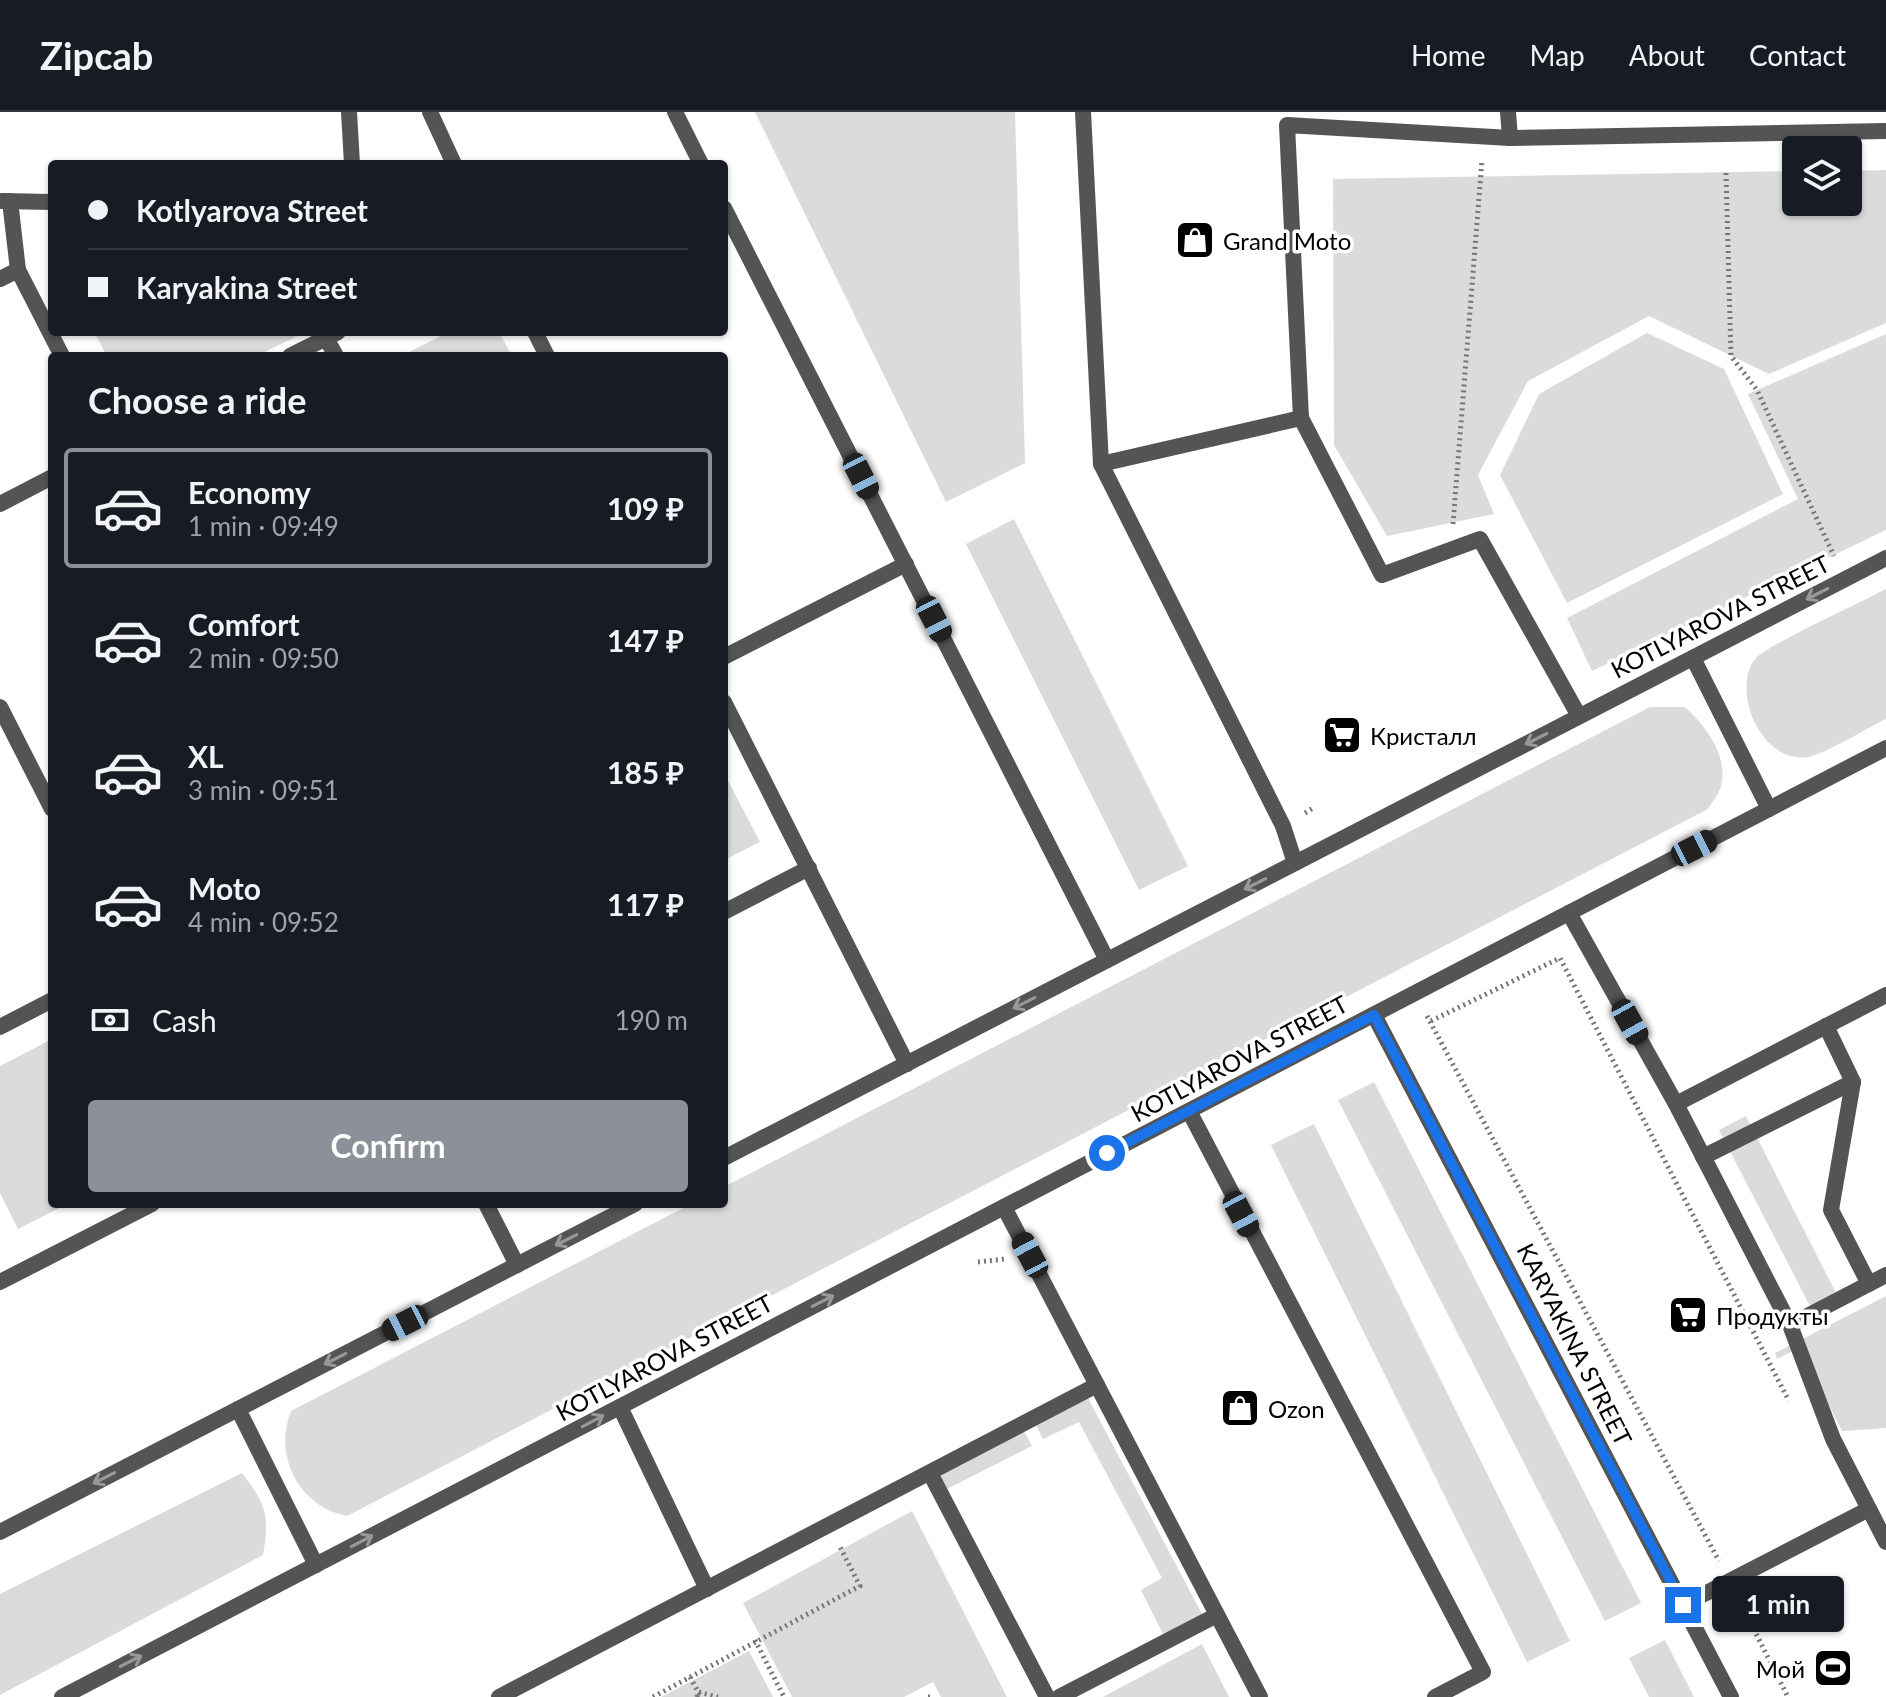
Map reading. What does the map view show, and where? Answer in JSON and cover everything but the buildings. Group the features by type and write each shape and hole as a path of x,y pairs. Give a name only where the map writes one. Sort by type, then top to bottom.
{"street":[{"path":"349,112 352,160"},
{"path":"430,112 452,160"},
{"path":"675,112 699,160"},
{"path":"1083,112 1101,464 1283,826 1295,863"},
{"path":"1508,112 1510,138"},
{"path":"1579,716 1480,539 1382,575 1301,418 1287,125 1510,138 1886,131"},
{"path":"48,202 5,201 18,270 48,329"},
{"path":"728,216 1107,960"},
{"path":"0,279 18,270"},
{"path":"298,352 330,336"},
{"path":"1101,464 1301,418"},
{"path":"0,504 48,479"},
{"name":"KOTLYAROVA STREET","path":"728,1156 1886,558"},
{"path":"728,655 906,564"},
{"path":"1693,658 1769,809"},
{"path":"0,707 48,801"},
{"path":"728,710 907,1064"},
{"name":"KOTLYAROVA STREET","path":"62,1697 1886,748"},
{"path":"728,910 809,868"},
{"path":"1569,913 1676,1104 1790,1325 1833,1439 1886,1542"},
{"path":"1676,1104 1886,995"},
{"path":"0,1027 48,1002"},
{"name":"KARYAKINA STREET","path":"1374,1015 1731,1697"},
{"path":"1826,1026 1853,1082 1831,1210 1869,1284"},
{"path":"1703,1157 1853,1082"},
{"path":"1189,1111 1483,1672 1435,1697"},
{"path":"1004,1207 1260,1697"},
{"path":"0,1282 144,1208"},
{"path":"488,1208 517,1265"},
{"path":"0,1532 627,1208"},
{"path":"1790,1325 1886,1275"},
{"path":"499,1697 1097,1385"},
{"path":"620,1407 707,1589"},
{"path":"238,1409 316,1565"},
{"path":"930,1473 1047,1697"},
{"path":"1683,1605 1869,1509"},
{"path":"1059,1697 1217,1615"}],"path":[{"path":"1459,547 1453,522 1483,177 1481,136"},
{"path":"1726,173 1731,356 1757,390 1834,557"},
{"path":"1431,1021 1560,958 1791,1407"},
{"path":"1411,995 1431,1021 1788,1697"},
{"path":"653,1697 860,1586 829,1525"},
{"path":"755,1640 784,1697"},
{"path":"690,1677 699,1695 718,1697"}],"shaded area":[{"path":"755,112 1015,112 1025,463 946,502"},
{"path":"1886,170 1886,323 1769,374 1649,316 1528,381 1478,475 1494,514 1387,536 1334,445 1333,179 1782,171 1782,216 1862,216 1862,171"},
{"path":"1647,333 1724,369 1783,494 1567,603 1500,475 1539,394"},
{"path":"1886,334 1886,530 1592,671 1567,618 1798,499 1748,394"},
{"path":"96,336 298,336 264,352 105,352"},
{"path":"441,336 501,336 510,352 409,352"},
{"path":"1014,519 1188,866 1139,890 966,544"},
{"path":"1886,589 1886,719 1816,755 1792,756 1777,750 1755,723 1749,707 1746,689 1748,673 1755,659 1795,634"},
{"path":"1650,707 1685,707 1714,742 1723,775 1720,789 1708,809 347,1516 330,1511 303,1491 288,1462 285,1445 291,1411 683,1208 728,1208 728,1185"},
{"path":"728,781 760,842 728,858"},
{"path":"48,1041 48,1208 59,1208 18,1229 0,1193 0,1066"},
{"path":"1374,1082 1641,1603 1605,1621 1338,1100"},
{"path":"1746,1116 1836,1293 1810,1306 1719,1130"},
{"path":"1314,1124 1570,1641 1527,1662 1271,1145"},
{"path":"1886,1296 1886,1428 1842,1431 1799,1348 1777,1359 1775,1353"},
{"path":"1088,1398 1203,1616 1164,1636 1141,1590 1162,1578 1079,1422 1043,1439 1036,1425"},
{"path":"1024,1431 1032,1446 945,1490 938,1476"},
{"path":"242,1473 264,1511 266,1530 263,1555 0,1695 0,1594"},
{"path":"912,1511 1007,1697 941,1697 933,1682 904,1697 792,1697 743,1603"},
{"path":"1665,1640 1694,1697 1649,1697 1629,1658"},
{"path":"1202,1644 1229,1697 1103,1697"},
{"path":"749,1651 773,1697 661,1697"}],"place":[{"name":"Grand Moto","path":"1195,240"},
{"name":"Кристалл","path":"1342,735"},
{"name":"Продукты","path":"1688,1315"},
{"name":"Ozon","path":"1240,1408"},
{"name":"Мой","path":"1833,1668"}],"route":[{"path":"1107,1153 1374,1015 1683,1605"}]}
